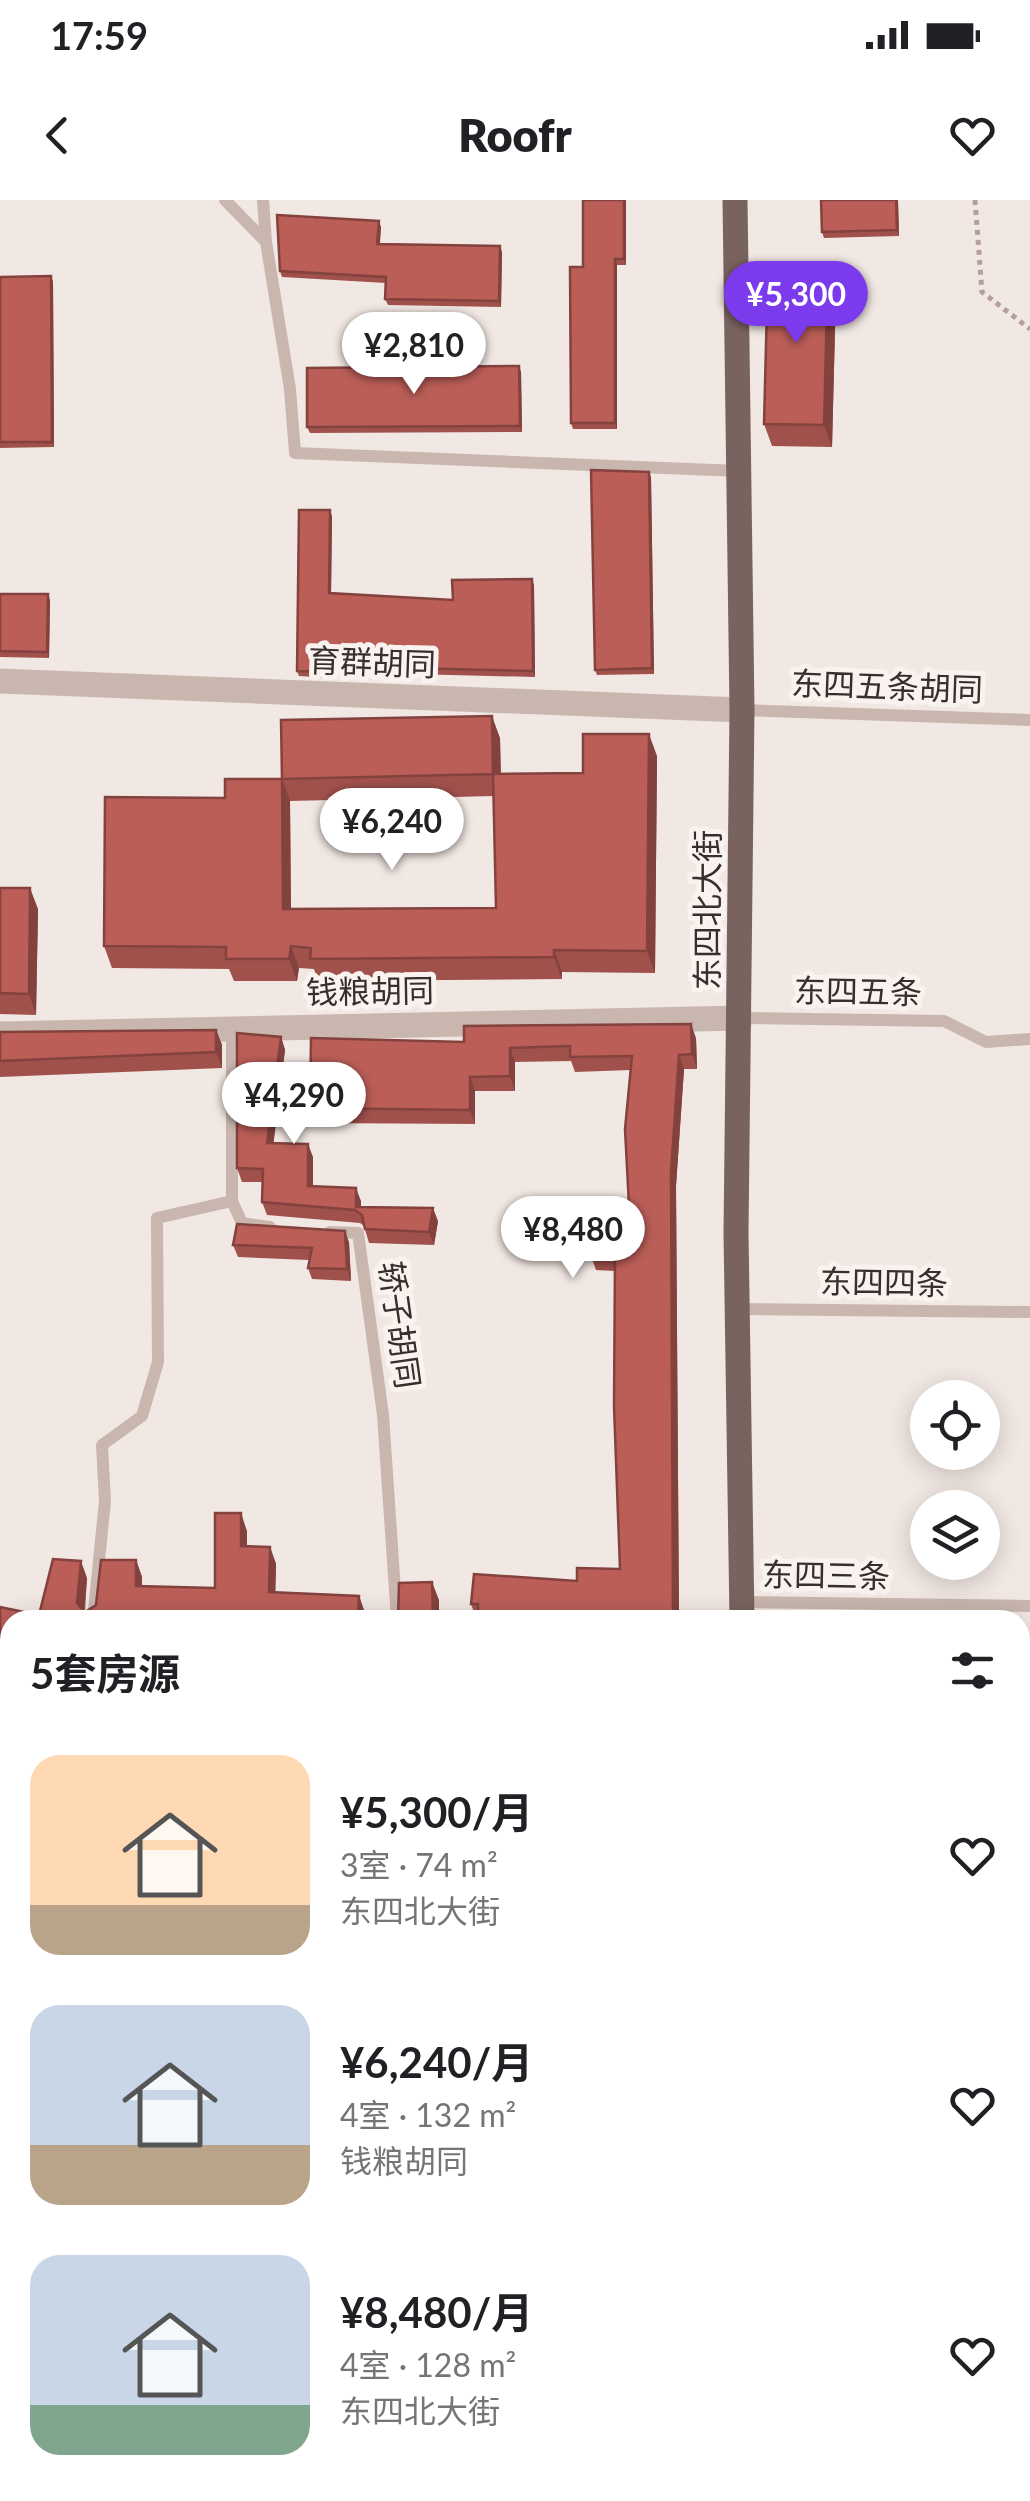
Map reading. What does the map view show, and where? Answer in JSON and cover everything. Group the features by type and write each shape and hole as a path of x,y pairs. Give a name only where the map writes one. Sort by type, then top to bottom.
{"main road":[{"name":"东四北大街","path":"736,200 742,710 737,1309 742,1610"}],"street":[{"name":"育群胡同","path":"0,681 742,710"},
{"name":"钱粮胡同","path":"0,1034 741,1018"},
{"path":"0,2006 0,2147"}],"lane":[{"path":"224,200 266,242"},
{"path":"263,200 290,389 295,453 739,471"},
{"name":"东四五条胡同","path":"742,710 1030,720"},
{"name":"东四五条","path":"741,1018 944,1021 986,1042 1030,1039"},
{"path":"232,1027 232,1201 242,1223 288,1230"},
{"path":"95,1610 105,1501 102,1444 142,1416 158,1362 157,1218 232,1201"},
{"name":"轿子胡同","path":"306,1231 358,1233 383,1415 396,1610"},
{"name":"东四四条","path":"737,1309 1030,1312"},
{"name":"东四三条","path":"886,1610 1030,1606"}],"path":[{"path":"975,200 982,292 1030,329"}],"building":[{"path":"583,200 624,200 624,259 615,259 615,423 571,423 570,267 583,267"},
{"path":"821,200 896,200 897,230 822,232"},
{"path":"277,215 379,221 377,244 500,246 499,301 385,299 386,277 280,271"},
{"path":"768,267 828,268 824,425 764,424"},
{"path":"51,276 52,442 0,442 0,277"},
{"path":"519,366 520,426 307,427 307,368"},
{"path":"591,470 649,472 652,668 595,670"},
{"path":"299,510 330,510 329,593 453,600 452,580 532,579 533,671 328,666 328,672 297,671"},
{"path":"0,594 48,594 47,652 0,651"},
{"path":"492,716 493,774 282,779 281,720"},
{"path":"583,734 649,734 647,951 554,950 554,957 310,959 311,948 291,946 289,959 226,959 226,947 104,946 105,797 225,798 225,779 282,779 283,909 496,908 493,774 583,773"},
{"path":"0,888 30,888 29,994 0,993"},
{"path":"691,1024 692,1054 679,1055 671,1172 673,1610 478,1610 478,1604 471,1604 474,1574 577,1581 577,1568 620,1569 614,1406 615,1257 591,1256 593,1221 630,1225 625,1129 632,1056 570,1057 570,1046 510,1048 510,1076 470,1077 470,1110 310,1108 311,1038 464,1042 464,1026"},
{"path":"216,1030 216,1052 0,1061 0,1032"},
{"path":"237,1033 281,1037 267,1143 308,1144 308,1186 356,1188 356,1207 433,1208 429,1232 365,1229 362,1215 355,1210 262,1202 263,1169 237,1168"},
{"path":"237,1224 345,1231 347,1269 308,1268 312,1248 233,1245"},
{"path":"215,1513 241,1513 241,1546 270,1547 269,1592 359,1596 358,1610 88,1610 96,1605 101,1560 136,1560 136,1586 215,1588"},
{"path":"53,1559 81,1561 77,1603 83,1610 40,1610"},
{"path":"432,1582 433,1610 398,1610 399,1583"}]}
